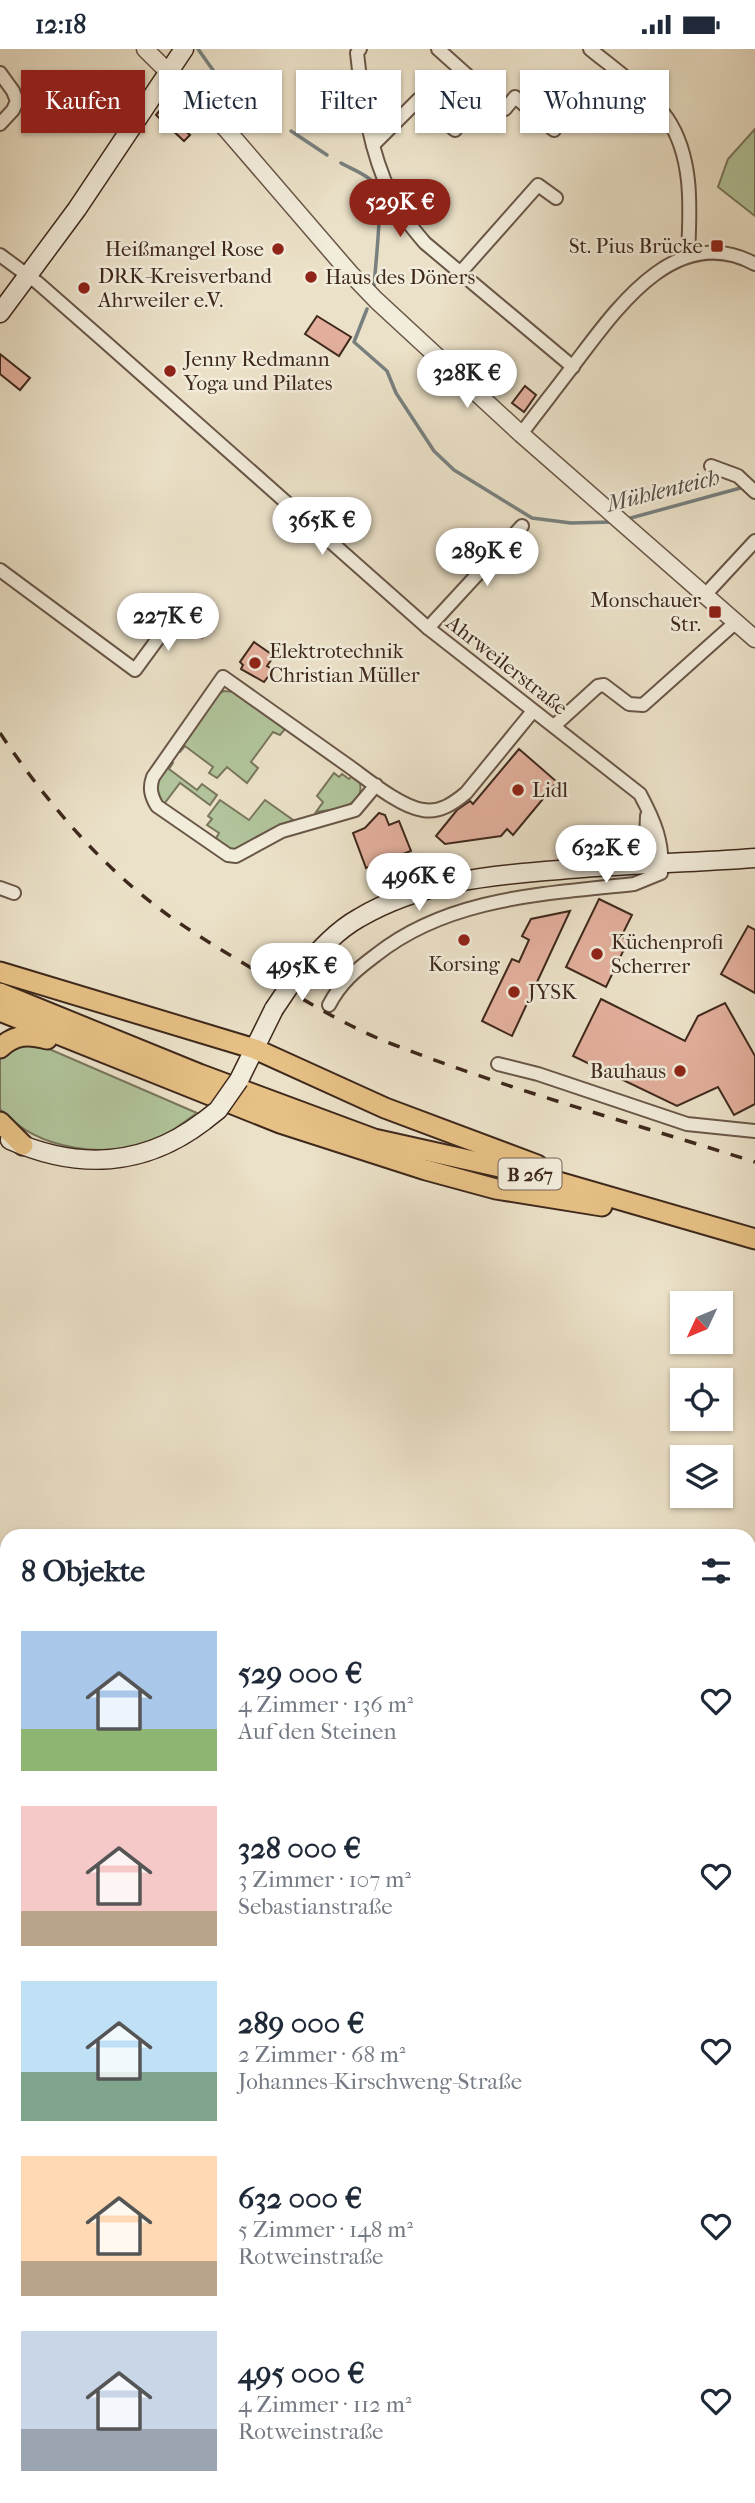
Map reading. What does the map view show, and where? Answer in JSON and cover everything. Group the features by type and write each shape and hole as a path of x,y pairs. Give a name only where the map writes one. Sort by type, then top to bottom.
{"main road":[{"path":"172,70 184,49"},
{"path":"0,313 159,89"},
{"path":"0,1135 23,1145 80,1161 107,1160 163,1147 204,1121 229,1097 274,1009 297,975 326,942 358,918 393,901 428,889 502,875 654,862 755,858"},
{"path":"0,972 255,1049"},
{"name":"B 267","path":"0,993 199,1074 374,1139 531,1174 755,1240"},
{"name":"B 267","path":"0,1011 280,1123 426,1170 496,1189 683,1219"},
{"name":"B 267","path":"0,1048 10,1039 28,1034 98,1051"},
{"name":"B 267","path":"255,1049 384,1108 683,1219"},
{"path":"0,1122 23,1145"}],"street":[{"path":"145,49 167,70"},
{"path":"360,49 356,53 373,145 390,194 409,223 425,243 573,367"},
{"path":"438,49 505,109 515,97 520,101"},
{"path":"590,49 666,116 682,146 690,213 688,255"},
{"path":"0,73 17,101 13,110 0,124"},
{"path":"373,145 415,103"},
{"path":"229,133 349,273 521,434 755,639"},
{"path":"460,273 538,185 556,198"},
{"path":"521,434 618,307 662,269 688,255 731,254 755,264"},
{"name":"Ahrweilerstraße","path":"0,255 103,340 428,628 640,794 646,805 654,862"},
{"path":"711,466 749,486"},
{"path":"428,628 522,526"},
{"path":"705,595 755,541"},
{"path":"0,570 135,670 176,614"},
{"path":"160,602 200,631"},
{"path":"554,726 598,685 604,685 629,703 643,705 736,622"},
{"path":"376,785 355,810 282,831 236,856 228,855 157,806 150,791 153,777 223,677 376,785 407,805 423,810 440,809 453,804 466,793 533,711"},
{"path":"329,1005 344,980 398,938 447,915 478,905 634,884 662,873 654,862"},
{"path":"0,888 14,893"},
{"path":"498,1064 687,1124 755,1131"}],"green space":[{"path":"755,129 755,216 718,187 728,159"},
{"path":"224,691 235,692 286,728 280,735 273,732 251,762 258,768 247,783 227,767 217,778 209,773 213,767 185,746 180,752 177,750 217,694"},
{"path":"171,762 173,763 169,769 197,790 202,784 217,795 210,805 180,783 164,804 157,788 160,777"},
{"path":"334,773 349,779 353,775 356,777 360,785 358,799 343,808 316,812 323,802 317,796"},
{"path":"220,800 249,820 265,800 293,820 240,849 228,849 215,840 219,833 207,825 212,819 208,816"},
{"path":"20,1044 40,1045 197,1113 166,1135 119,1149 75,1148 54,1143 16,1123 0,1109 0,1057"}],"building":[{"path":"175,133 190,135 184,141"},
{"path":"317,316 351,337 339,356 305,334"},
{"path":"0,354 30,378 20,390 0,374"},
{"path":"525,386 536,395 524,412 512,403"},
{"name":"Elektrotechnik Christian Müller","path":"254,642 274,656 267,666 273,670 264,682 241,669 243,665 240,662"},
{"name":"Lidl","path":"519,749 557,782 513,835 507,829 501,836 445,844 436,836 457,810 470,801 473,804"},
{"path":"379,813 385,815 389,825 399,821 411,851 366,868 353,833 365,828"},
{"name":"Küchenprofi Scherrer","path":"599,899 632,915 621,937 628,941 606,987 566,967"},
{"name":"JYSK","path":"570,911 512,1036 482,1021 512,959 519,962 529,940 522,936 531,919"},
{"path":"748,926 755,930 755,993 721,974"},
{"name":"Bauhaus","path":"601,999 685,1041 698,1016 725,1003 755,1056 755,1104 734,1115 718,1087 677,1106 573,1056"}],"waterway":[{"name":"Mühlenteich","path":"198,49 213,70"},
{"name":"Mühlenteich","path":"291,131 327,155"},
{"name":"Mühlenteich","path":"341,163 366,176 377,188 379,222 374,288"},
{"name":"Mühlenteich","path":"367,309 354,342 387,371 396,393 434,451 454,470 532,518 571,523 612,522"},
{"name":"Mühlenteich","path":"627,519 744,487"}],"railway":[{"path":"0,733 37,785 78,833 147,899 183,926 312,1005 376,1037 437,1061 527,1092 755,1162"}],"place":[{"name":"St. Pius Brücke","path":"717,246"},
{"name":"Heißmangel Rose","path":"278,249"},
{"name":"Haus des Döners","path":"311,277"},
{"name":"DRK-Kreisverband Ahrweiler e.V.","path":"84,288"},
{"name":"Jenny Redmann Yoga und Pilates","path":"170,371"},
{"name":"Monschauer Str.","path":"715,612"},
{"name":"Elektrotechnik Christian Müller","path":"255,663"},
{"name":"Lidl","path":"518,790"},
{"name":"Korsing","path":"464,940"},
{"name":"Küchenprofi Scherrer","path":"597,954"},
{"name":"JYSK","path":"514,992"},
{"name":"Bauhaus","path":"680,1071"}]}
